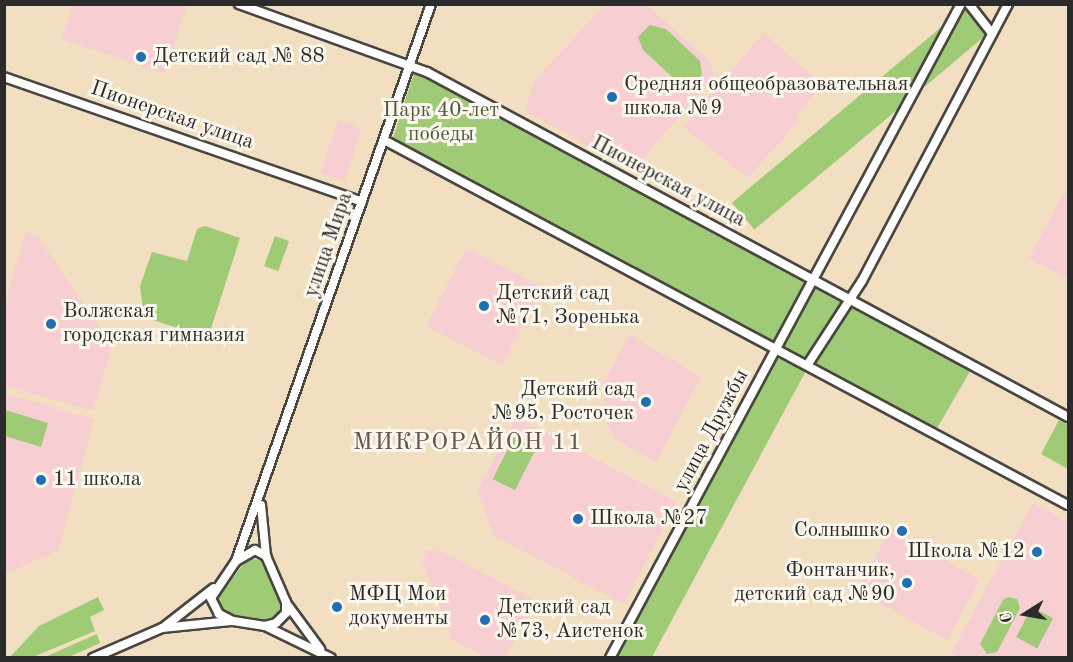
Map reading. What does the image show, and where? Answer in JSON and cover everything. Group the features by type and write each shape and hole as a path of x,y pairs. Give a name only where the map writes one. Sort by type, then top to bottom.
{"street":[{"name":"Пионерская улица","path":"239,4 410,64 850,297 1068,417"},
{"name":"улица Мира","path":"236,561 261,497 431,4"},
{"path":"814,279 961,4"},
{"path":"969,4 992,33"},
{"path":"808,364 850,297 1008,4"},
{"name":"Пионерская улица","path":"4,77 362,202"},
{"path":"384,140 777,347 1068,505"},
{"name":"улица Дружбы","path":"610,657 814,279"},
{"name":"улица Мира","path":"261,497 266,556"},
{"path":"233,621 212,606 211,598 217,585 236,561 255,550 266,556 286,602 323,653"},
{"path":"93,657 162,628 217,585"},
{"path":"265,626 283,619 286,602"},
{"path":"162,628 233,621 265,626 331,657"}],"shaded area":[{"name":"Детский сад № 88","path":"73,5 187,5 164,74 61,39"},
{"name":"Средняя общеобразовательная школа №9","path":"604,5 646,5 710,61 714,76 633,170 526,112 533,83"},
{"path":"764,33 823,85 796,116 799,120 748,178 683,127"},
{"path":"338,120 362,128 344,181 321,173"},
{"path":"1064,192 1068,194 1068,279 1029,258"},
{"name":"Волжская городская гимназия","path":"26,233 38,237 112,346 93,411 5,386 5,302"},
{"name":"Детский сад №71, Зоренька","path":"466,248 543,287 503,365 426,326"},
{"name":"Детский сад №95, Росточек","path":"630,335 701,377 656,462 615,439 605,421 604,382"},
{"name":"11 школа","path":"4,393 94,419 58,551 5,574"},
{"name":"Школа №27","path":"516,417 677,502 624,604 494,536 477,491"},
{"name":"Школа №12","path":"1033,503 1068,523 1068,657 960,658 951,653"},
{"path":"890,530 980,580 947,640 857,590"},
{"name":"Детский сад №73, Аистенок","path":"437,549 536,601 506,657 485,657 452,640 422,560 427,551"}],"green space":[{"path":"964,8 986,35 754,230 732,203"},
{"path":"650,25 666,29 700,61 702,74 697,83 681,85 643,50 638,37"},
{"name":"Парк 40-лет победы","path":"415,70 804,278 808,284 776,344 393,138"},
{"path":"205,226 240,238 208,338 144,317 140,286 152,252 187,261 197,229"},
{"path":"275,236 289,241 278,271 264,266"},
{"path":"819,286 972,368 936,430 784,348 783,343 813,288"},
{"path":"784,356 808,367 652,657 614,658 776,360"},
{"path":"5,410 48,423 41,447 5,436"},
{"path":"1059,420 1068,425 1068,469 1041,454"},
{"path":"514,437 536,448 515,490 493,479"},
{"path":"248,558 262,561 282,607 275,621 222,613 216,601"},
{"path":"98,597 104,610 90,617 95,631 33,657 10,657 39,626"},
{"path":"1008,597 1017,599 1020,608 997,652 987,654 980,644 1003,600"},
{"path":"1032,607 1053,618 1037,648 1016,637"},
{"path":"97,634 100,643 69,657 45,657"}],"place":[{"name":"Детский сад № 88","path":"141,57"},
{"name":"Средняя общеобразовательная школа №9","path":"612,97"},
{"name":"Детский сад №71, Зоренька","path":"484,306"},
{"name":"Волжская городская гимназия","path":"51,324"},
{"name":"Детский сад №95, Росточек","path":"646,402"},
{"name":"11 школа","path":"41,480"},
{"name":"Школа №27","path":"578,519"},
{"name":"Солнышко","path":"902,531"},
{"name":"Школа №12","path":"1037,552"},
{"name":"Фонтанчик, детский сад №90","path":"907,583"},
{"name":"МФЦ Мои документы","path":"337,607"},
{"name":"Детский сад №73, Аистенок","path":"485,620"}],"district":[{"name":"МИКРОРАЙОН 11","path":"468,444"}]}
